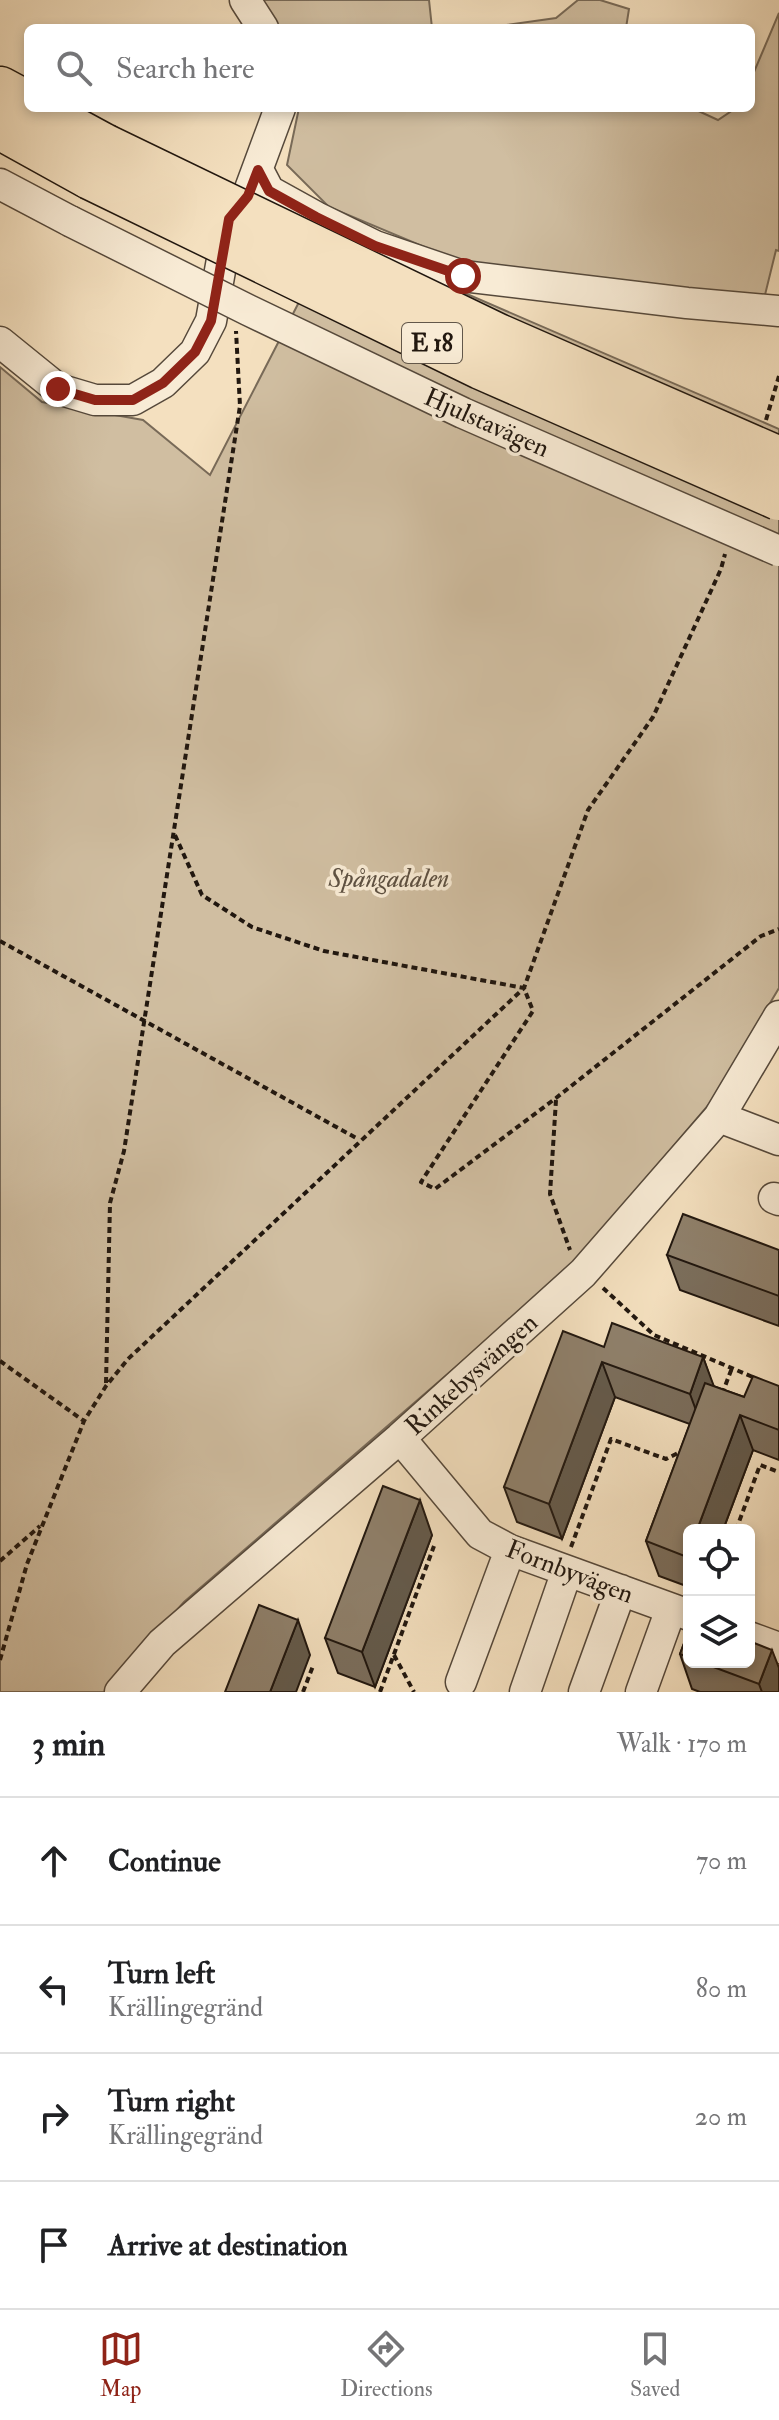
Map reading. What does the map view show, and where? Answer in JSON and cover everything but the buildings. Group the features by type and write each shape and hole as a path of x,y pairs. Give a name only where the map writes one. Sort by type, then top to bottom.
{"highway":[{"path":"0,89 24,102"},
{"name":"E 18","path":"39,112 97,161 481,367 779,498"},
{"name":"E 18","path":"0,127 97,161 779,459"}],"street":[{"path":"245,0 260,24"},
{"path":"0,342 58,389 95,400 133,400 163,383 195,352 211,321 229,219 248,196 279,112"},
{"path":"258,170 269,191 316,217 375,246 463,276 779,311"},
{"name":"Hjulstavägen","path":"0,184 248,310 463,413 779,551"},
{"name":"Hjulstavägen","path":"0,191 70,221"},
{"name":"Rinkebysvängen","path":"120,1692 162,1643 400,1438 583,1273 719,1117 779,1016"},
{"path":"719,1117 779,1140"},
{"name":"Fornbyvägen","path":"400,1438 480,1534 510,1550 569,1560 621,1590 680,1612"},
{"path":"461,1682 510,1550"},
{"path":"525,1692 569,1560"},
{"path":"584,1692 621,1590"},
{"path":"641,1692 680,1612"},
{"path":"755,1639 779,1648"}],"path":[{"path":"106,1386 110,1203 124,1151 240,406 236,328"},
{"path":"0,1660 27,1564 42,1524 84,1421 106,1386 128,1359 524,988 588,810 653,717 721,569"},
{"path":"174,833 202,895 252,927 324,951 524,988"},
{"path":"524,988 533,1011 421,1182 435,1189 761,936 779,929"},
{"path":"0,941 360,1140"},
{"path":"556,1098 550,1194 570,1250"},
{"path":"601,1286 654,1335 767,1383"},
{"path":"0,1361 84,1421"},
{"path":"722,1394 732,1368"},
{"path":"569,1560 611,1439 666,1459 685,1449"},
{"path":"738,1524 760,1465 779,1472"},
{"path":"0,1561 42,1524"},
{"path":"380,1692 434,1546"},
{"path":"394,1655 414,1692"},
{"path":"303,1692 313,1666"}],"green space":[{"path":"262,0 429,0 432,24 276,24"},
{"path":"578,0 600,0 629,9 627,24 513,24 556,18"},
{"path":"779,13 779,251 776,250 764,299 477,269 329,207 287,165 298,112 701,112 718,120 730,112 755,112 755,70"},
{"name":"Spångadalen","path":"333,236 779,429 779,988 711,1102 568,1270 184,1602 104,1692 0,1692 0,367 42,402 143,420 210,475"}],"route":[{"path":"58,389 95,400 133,400 163,383 195,352 211,321 229,219 248,196 258,170 269,191 316,217 375,246 463,276"}]}
